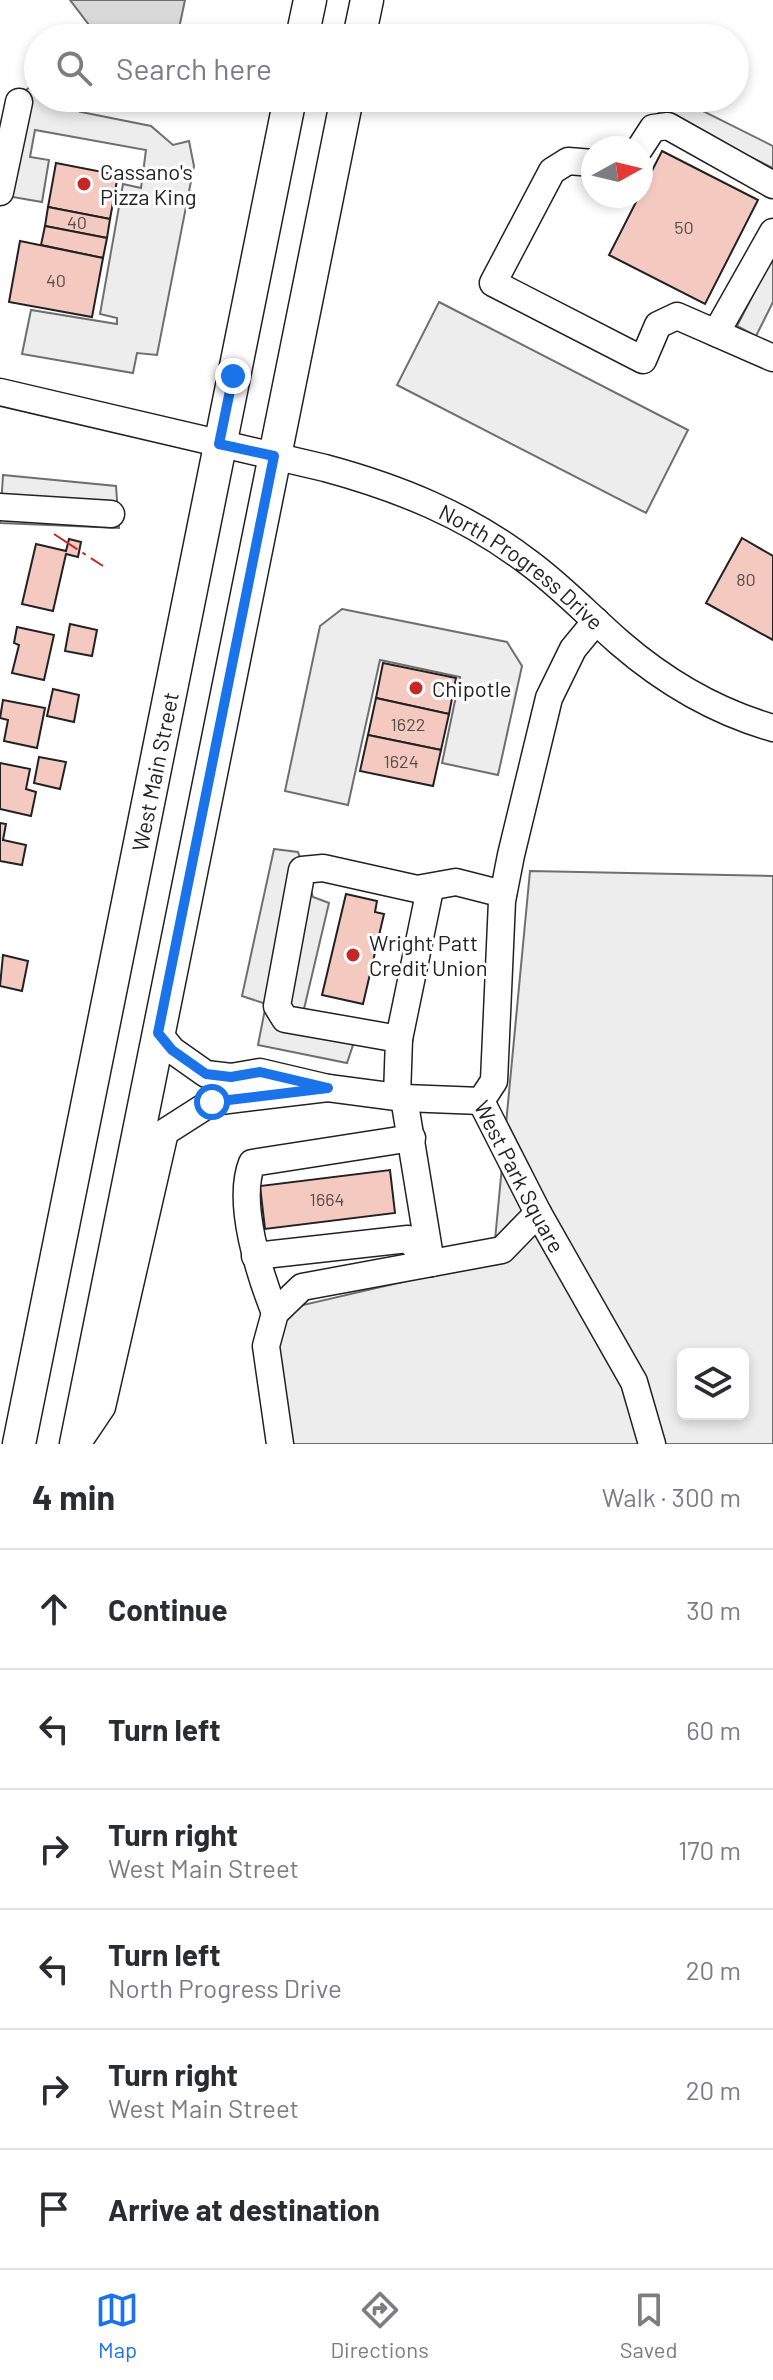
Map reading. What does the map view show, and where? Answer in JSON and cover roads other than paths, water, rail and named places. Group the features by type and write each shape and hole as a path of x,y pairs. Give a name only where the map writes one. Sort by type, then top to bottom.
{"main road":[{"path":"305,24 310,0"},
{"path":"362,24 367,0"},
{"name":"West Main Street","path":"77,1444 158,1033 247,450 288,112"},
{"name":"West Main Street","path":"19,1444 247,450 343,112"}],"street":[{"path":"1,180 19,102"},
{"path":"648,136 653,128 668,126 773,185"},
{"path":"581,162 568,161 552,171 493,283 643,360 658,325 677,316 773,358"},
{"path":"716,333 773,232"},
{"name":"North Progress Drive","path":"0,392 376,481 465,520 531,564 658,673 708,703 773,728"},
{"path":"0,507 111,514"},
{"name":"West Park Square","path":"596,621 573,649 549,698 503,894 494,1081 481,1101 538,1213 634,1382 652,1444"},
{"path":"399,1039 285,1019 277,1006 302,870 323,868 417,889 456,882 503,894"},
{"path":"430,889 399,1039 400,1097 412,1138 431,1263"},
{"path":"158,1033 172,1050 206,1074 231,1077 260,1072 328,1088 400,1097 481,1101"},
{"path":"77,1444 102,1407 165,1132 212,1102 328,1088"},
{"path":"275,1313 255,1256 247,1185 252,1163 412,1138"},
{"path":"280,1444 266,1346 275,1313 302,1287 502,1250 538,1213"},
{"path":"255,1256 408,1239 431,1263"}],"place":[{"name":"Cassano's Pizza King","path":"84,184"},
{"name":"Chipotle","path":"416,688"},
{"name":"Wright Patt Credit Union","path":"353,955"}]}
